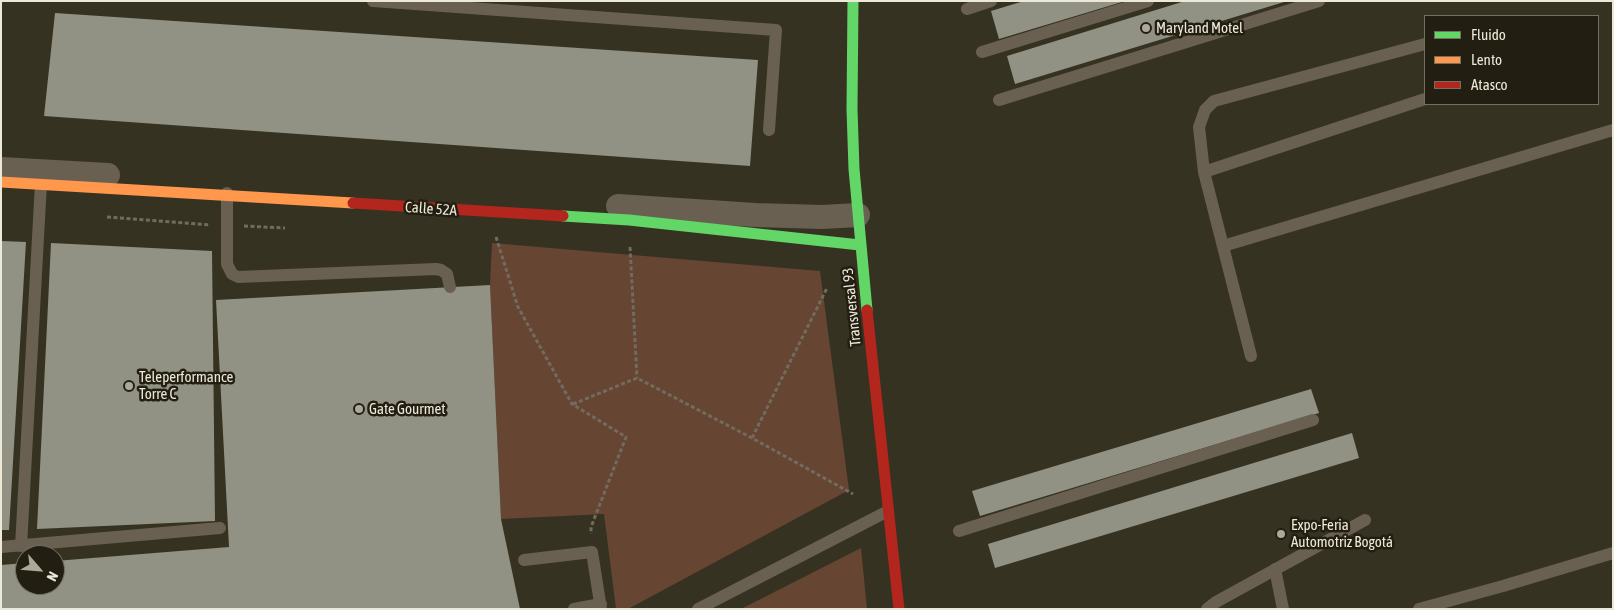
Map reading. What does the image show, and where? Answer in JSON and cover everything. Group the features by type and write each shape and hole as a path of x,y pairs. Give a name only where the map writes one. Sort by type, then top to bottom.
{"street":[{"name":"Transversal 93","path":"853,1 852,109 854,169 860,245 899,609"},
{"name":"Calle 52A","path":"1,169 41,177 227,189 755,215 822,217 858,215"},
{"name":"Calle 52A","path":"1,182 41,177"},
{"name":"Calle 52A","path":"227,189 493,212 629,220 860,245"}],"lane":[{"path":"373,1 776,30 769,130"},
{"path":"967,9 991,1"},
{"path":"982,52 1148,1"},
{"path":"999,100 1319,1"},
{"path":"1251,356 1204,172 1199,127 1204,110 1214,101 1424,44"},
{"path":"1204,172 1424,99"},
{"path":"1223,246 1613,130"},
{"path":"22,545 41,177"},
{"path":"227,189 227,264 232,274 238,277 436,269 447,274 450,288"},
{"path":"959,531 1313,420"},
{"path":"698,609 888,511"},
{"path":"1207,609 1216,602 1365,520"},
{"path":"33,545 220,528"},
{"path":"1,547 15,546"},
{"path":"524,560 592,552 601,606 574,609"},
{"path":"1419,609 1613,553"},
{"path":"1275,569 1283,609"}],"path":[{"path":"493,212 495,234 518,307 572,404 626,437 591,527 592,552"},
{"path":"629,220 637,378"},
{"path":"752,438 826,288"},
{"path":"572,404 637,378 752,438 853,494"}],"shaded area":[{"path":"492,243 820,271 849,490 628,609 616,609 604,514 501,519 490,285"},
{"path":"861,548 867,609 741,609"}],"building":[{"name":"Maryland Motel","path":"1024,1 1122,2 999,39 991,11"},
{"name":"Maryland Motel","path":"1185,1 1284,2 1015,84 1007,56"},
{"path":"55,13 758,60 750,166 44,116"},
{"path":"1,241 26,242 9,530 1,530"},
{"name":"Teleperformance Torre C","path":"51,243 212,251 215,521 37,529"},
{"name":"Gate Gourmet","path":"490,285 501,519 520,609 1,609 1,565 15,564 15,595 65,595 65,560 229,547 216,300"},
{"path":"1311,389 1319,413 980,516 972,491"},
{"path":"1352,433 1359,458 995,568 988,544"}],"traffic: fast":[{"path":"853,1 852,109 854,169 867,310"},
{"path":"563,216 629,220 860,245"}],"traffic: slow":[{"path":"1,182 353,203"}],"traffic: jam":[{"path":"353,203 563,216"},
{"path":"867,310 899,609"}],"place":[{"name":"Maryland Motel","path":"1146,28"},
{"name":"Teleperformance Torre C","path":"129,386"},
{"name":"Gate Gourmet","path":"359,409"},
{"name":"Expo-Feria Automotriz Bogotá","path":"1281,534"}]}
